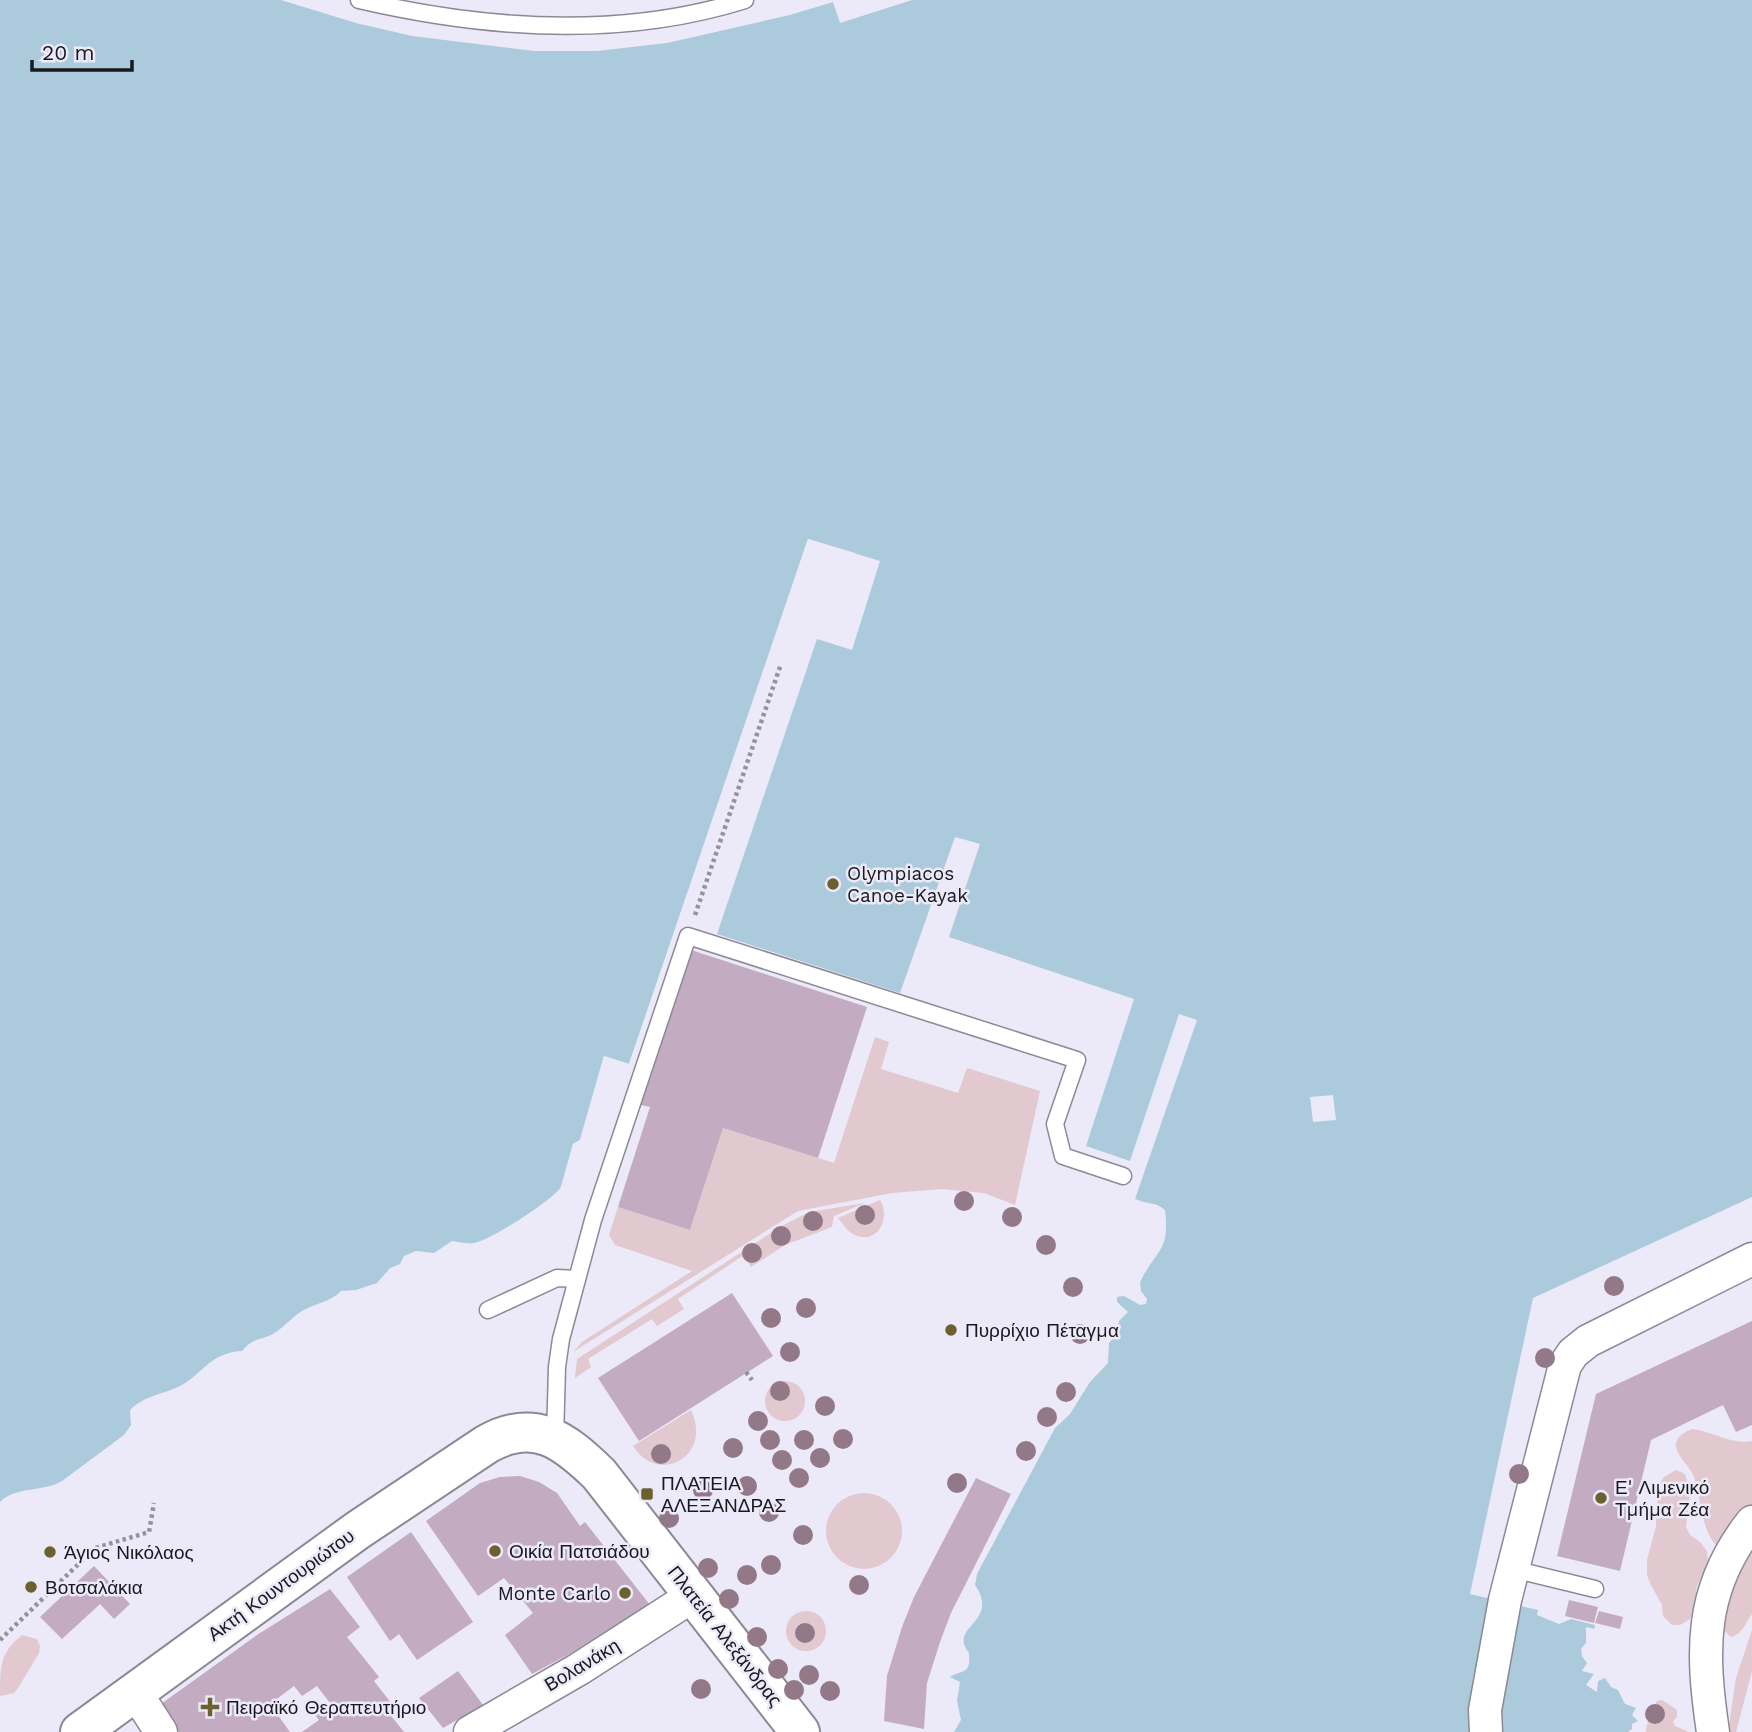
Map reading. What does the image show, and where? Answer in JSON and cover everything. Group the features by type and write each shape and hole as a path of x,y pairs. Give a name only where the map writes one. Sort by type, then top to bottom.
{"main road":[{"name":"Πλατεία Αλεξάνδρας","path":"487,1444 501,1436 519,1432 555,1438 568,1446 599,1475 800,1732"},
{"name":"Ακτή Κουντουριώτου","path":"80,1732 134,1690 358,1530 487,1444"}],"street":[{"path":"1486,1732 1485,1710 1510,1580 1565,1365 1573,1353 1588,1341 1752,1259"},
{"path":"1713,1732 1704,1644 1708,1617 1724,1563 1752,1522"},
{"name":"Βολανάκη","path":"470,1732 579,1669 694,1595"},
{"path":"134,1690 161,1732"}],"lane":[{"path":"359,0 416,13 531,25 663,19 746,0"},
{"path":"555,1438 558,1356 577,1279 597,1208 688,936 1077,1059 1055,1124 1063,1156 1123,1176"},
{"path":"488,1310 556,1278 577,1279"},
{"path":"1510,1580 1595,1589"}],"path":[{"path":"688,936 781,664"},
{"path":"746,1372 751,1380"},
{"path":"0,1640 95,1548 149,1532 155,1503"}],"shaded area":[{"path":"875,1037 889,1042 881,1069 958,1093 967,1068 1040,1091 1015,1205 984,1193 942,1189 892,1193 798,1211 573,1352 582,1342 692,1271 615,1245 609,1235 618,1207 690,1230 723,1128 834,1163"},
{"path":"880,1200 883,1222 876,1233 870,1236 852,1234 838,1218"},
{"path":"865,1203 834,1216 832,1227 785,1245 751,1267 744,1255 678,1299 684,1309 657,1326 652,1319 588,1359 591,1367 575,1378 577,1359 780,1227 809,1212"},
{"path":"785,1381 799,1387 805,1401 799,1415 785,1421 771,1415 765,1401 771,1387"},
{"path":"691,1410 696,1427 695,1441 689,1453 680,1461 668,1465 656,1464 644,1458 633,1446"},
{"path":"1692,1429 1737,1441 1752,1441 1752,1614 1741,1631 1731,1637 1717,1623 1720,1549 1713,1542 1705,1525 1694,1477 1676,1447 1680,1436"},
{"path":"1676,1470 1685,1474 1690,1490 1686,1527 1690,1535 1707,1551 1708,1562 1697,1586 1690,1619 1680,1625 1672,1625 1663,1616 1662,1605 1647,1575 1647,1560 1656,1526 1658,1486 1664,1477"},
{"path":"864,1493 879,1496 891,1504 899,1516 902,1531 899,1546 891,1558 879,1566 864,1569 849,1566 837,1558 829,1546 826,1531 829,1516 837,1504 849,1496"},
{"path":"806,1611 820,1617 826,1631 820,1645 806,1651 792,1645 786,1631 792,1617"},
{"path":"1752,1630 1752,1671 1736,1732 1728,1732 1736,1678"},
{"path":"22,1635 37,1639 39,1653 14,1693 0,1696 0,1676 5,1654"},
{"path":"1662,1700 1677,1710 1677,1717 1673,1721 1675,1726 1689,1732 1646,1732 1653,1708 1657,1701"}],"water":[{"path":"0,0 281,0 356,23 412,36 534,51 597,51 667,43 790,15 833,2 840,23 912,0 1752,0 1752,1197 1533,1298 1470,1594 1538,1610 1537,1615 1559,1624 1571,1619 1595,1625 1594,1629 1586,1627 1586,1643 1581,1649 1587,1663 1582,1671 1594,1674 1586,1685 1597,1692 1598,1681 1605,1678 1611,1687 1618,1690 1625,1704 1636,1708 1632,1715 1638,1721 1632,1724 1632,1729 1628,1732 954,1732 961,1720 957,1701 960,1682 950,1677 969,1665 964,1636 982,1608 975,1585 977,1574 1055,1428 1070,1414 1090,1382 1108,1363 1109,1343 1117,1334 1119,1321 1128,1312 1117,1302 1117,1297 1124,1296 1140,1305 1146,1304 1147,1299 1141,1291 1140,1282 1164,1242 1165,1210 1135,1199 1197,1020 1179,1014 1130,1161 1086,1146 1134,999 949,937 980,844 955,837 900,993 717,934 817,639 852,650 880,561 808,539 629,1064 604,1056 580,1140 573,1144 561,1187 534,1210 493,1235 474,1243 452,1241 434,1253 416,1251 404,1256 400,1264 390,1268 377,1283 356,1290 341,1291 302,1311 275,1333 252,1342 242,1351 214,1360 180,1386 136,1405 130,1410 131,1425 124,1435 62,1481 47,1487 22,1491 0,1502","holes":["1333,1095 1336,1120 1313,1122 1310,1097"]}],"pier":[{"path":"808,539 855,553 853,556 810,543 632,1065 628,1068 606,1060 583,1141 576,1146 564,1188 561,1187 573,1144 580,1140 604,1056 629,1064"}],"building":[{"path":"691,950 867,1007 818,1158 723,1128 690,1230 618,1207 650,1107 641,1105"},
{"path":"732,1293 773,1356 639,1441 598,1378"},
{"path":"1752,1321 1752,1425 1736,1432 1723,1405 1651,1440 1620,1571 1557,1556 1596,1394"},
{"path":"520,1476 539,1482 557,1493 580,1526 585,1522 650,1605 532,1674 505,1635 533,1613 504,1578 478,1596 426,1521 480,1483 500,1477"},
{"path":"976,1478 1011,1494 951,1613 940,1642 927,1683 924,1729 884,1721 887,1676 902,1627 914,1597"},
{"path":"411,1532 473,1622 417,1660 399,1634 390,1641 347,1577"},
{"path":"94,1566 130,1604 114,1619 100,1604 62,1639 40,1617"},
{"path":"330,1589 360,1627 347,1637 379,1677 374,1681 395,1708 388,1712 404,1732 302,1732 319,1720 314,1714 330,1703 317,1686 302,1696 294,1686 270,1704 290,1732 179,1732 161,1704 257,1635"},
{"path":"1569,1600 1598,1607 1594,1623 1565,1616"},
{"path":"1599,1611 1623,1617 1620,1629 1595,1623"},
{"path":"458,1671 483,1705 443,1728 419,1698"}],"place":[{"name":"Olympiacos Canoe-Kayak","path":"833,884"},
{"name":"Πυρρίχιο Πέταγμα","path":"951,1330"},
{"name":"ΠΛΑΤΕΙΑ ΑΛΕΞΑΝΔΡΑΣ","path":"647,1494"},
{"name":"Ε' Λιμενικό Τμήμα Ζέα","path":"1601,1498"},
{"name":"Οικία Πατσιάδου","path":"495,1551"},
{"name":"Άγιος Νικόλαος","path":"50,1552"},
{"name":"Βοτσαλάκια","path":"31,1587"},
{"name":"Monte Carlo","path":"625,1593"},
{"name":"Πειραϊκό Θεραπευτήριο","path":"210,1707"}]}
